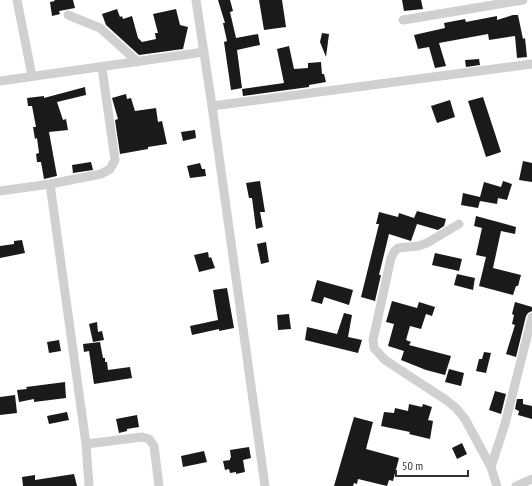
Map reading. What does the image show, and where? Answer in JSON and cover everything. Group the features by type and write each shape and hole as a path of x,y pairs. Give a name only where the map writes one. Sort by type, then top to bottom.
{"street":[{"path":"18,0 32,76"},
{"path":"196,0 265,486"},
{"path":"403,20 523,0"},
{"path":"68,15 100,28 138,62"},
{"path":"0,81 102,68 204,52"},
{"path":"212,106 532,64"},
{"path":"0,191 50,184 101,174 110,169 115,160 102,68"},
{"path":"50,184 86,444 89,486"},
{"path":"459,224 427,243 418,246 398,248 394,252 391,258 373,340 374,348 385,360 456,408 464,419 491,467 497,486"},
{"path":"491,467 505,424 532,317"},
{"path":"86,444 142,437 149,439 154,446 159,486"},
{"path":"516,486 532,479"}],"building":[{"path":"54,0 73,0 75,8 59,11 60,14 52,16 50,2 55,1"},
{"path":"218,0 230,0 233,11 230,12 236,38 258,34 260,45 237,50 242,88 231,90 224,42 227,41 223,23 225,23"},
{"path":"259,0 282,0 286,27 264,30"},
{"path":"402,0 421,0 423,9 404,11"},
{"path":"117,9 120,17 122,16 123,19 132,16 138,38 142,42 156,39 155,33 158,33 153,14 176,9 180,25 188,27 183,49 139,55 106,25 102,14"},
{"path":"518,15 523,39 525,38 527,57 517,58 515,36 489,40 488,34 439,43 446,66 435,68 429,47 418,49 414,35 445,28 444,23 465,19 466,22 497,16 497,20"},
{"path":"322,33 329,34 326,57 320,42"},
{"path":"289,46 294,69 308,68 308,63 321,62 322,74 324,74 326,82 309,85 309,87 243,96 242,89 284,83 277,49"},
{"path":"479,59 480,65 466,67 465,60"},
{"path":"85,87 86,95 57,102 63,120 66,119 68,130 49,132 57,176 44,179 41,162 37,162 36,154 39,153 37,138 35,139 33,127 36,127 32,106 28,106 27,98 44,96 44,98"},
{"path":"126,94 127,99 131,98 135,111 156,108 158,122 162,121 167,144 120,154 115,120 118,119 112,98"},
{"path":"483,97 501,152 486,157 468,101"},
{"path":"450,100 455,117 437,123 431,106"},
{"path":"195,130 196,138 183,141 181,132"},
{"path":"523,161 532,163 532,182 519,180"},
{"path":"91,162 93,170 73,173 72,165"},
{"path":"200,163 202,169 205,169 206,176 190,178 187,166"},
{"path":"260,181 265,212 260,212 263,227 256,229 252,198 249,198 246,183"},
{"path":"503,181 512,184 507,200 498,198 497,204 480,201 478,208 461,205 463,193 480,197 484,182 501,187"},
{"path":"417,211 446,219 444,226 438,230 417,224 411,241 389,234 379,275 381,275 375,301 361,297 379,224 376,224 379,212 398,217 399,213 414,218"},
{"path":"476,216 516,227 515,234 501,231 493,268 521,275 518,286 516,286 513,295 479,286 486,257 476,255 482,228 474,226"},
{"path":"22,240 25,253 0,258 0,246 14,244 14,241"},
{"path":"266,242 269,262 261,264 257,244"},
{"path":"208,252 209,258 211,257 215,268 199,272 194,255"},
{"path":"435,253 462,259 459,271 432,265"},
{"path":"457,274 475,278 473,290 454,285"},
{"path":"317,280 353,290 349,305 324,297 322,304 311,301"},
{"path":"227,288 234,328 219,331 219,329 192,335 190,326 218,320 213,290"},
{"path":"392,301 417,308 419,302 435,307 432,316 426,314 421,329 410,326 406,340 411,342 409,345 451,356 445,375 426,370 401,360 404,351 388,346 394,324 386,322"},
{"path":"515,302 532,307 532,311 526,316 516,357 506,354 515,325 512,324 514,315 512,314"},
{"path":"344,313 352,315 348,337 362,340 358,353 305,340 307,327 337,334"},
{"path":"289,314 291,329 278,330 277,315"},
{"path":"97,322 98,332 102,331 104,340 93,342 89,324"},
{"path":"59,340 61,351 49,353 47,342"},
{"path":"100,342 103,358 105,358 105,362 107,362 108,370 130,367 132,378 94,384 89,351 84,352 83,344"},
{"path":"484,352 491,353 486,373 476,371 479,359 482,359"},
{"path":"449,369 464,373 461,386 445,382"},
{"path":"65,382 66,398 34,402 34,399 19,402 17,390 27,389 26,387"},
{"path":"495,391 506,394 501,414 489,410"},
{"path":"15,395 17,413 0,415 0,397"},
{"path":"517,399 523,399 523,404 532,406 532,419 518,415 519,411 515,409"},
{"path":"409,404 422,407 423,404 432,407 428,420 433,421 430,439 409,434 410,432 381,426 384,412 394,413 395,408 408,411"},
{"path":"67,412 69,420 49,424 47,416"},
{"path":"137,415 139,427 127,429 127,431 119,433 116,419"},
{"path":"354,417 373,422 366,449 399,458 393,481 389,480 387,486 358,479 357,484 354,483 353,486 334,486"},
{"path":"462,443 467,454 457,459 452,448"},
{"path":"249,447 251,458 243,460 245,472 236,474 236,472 230,473 229,469 225,470 223,461 230,460 230,450"},
{"path":"204,451 207,462 183,467 181,456"},
{"path":"74,474 77,486 23,486 22,477 35,475 35,480"}]}
